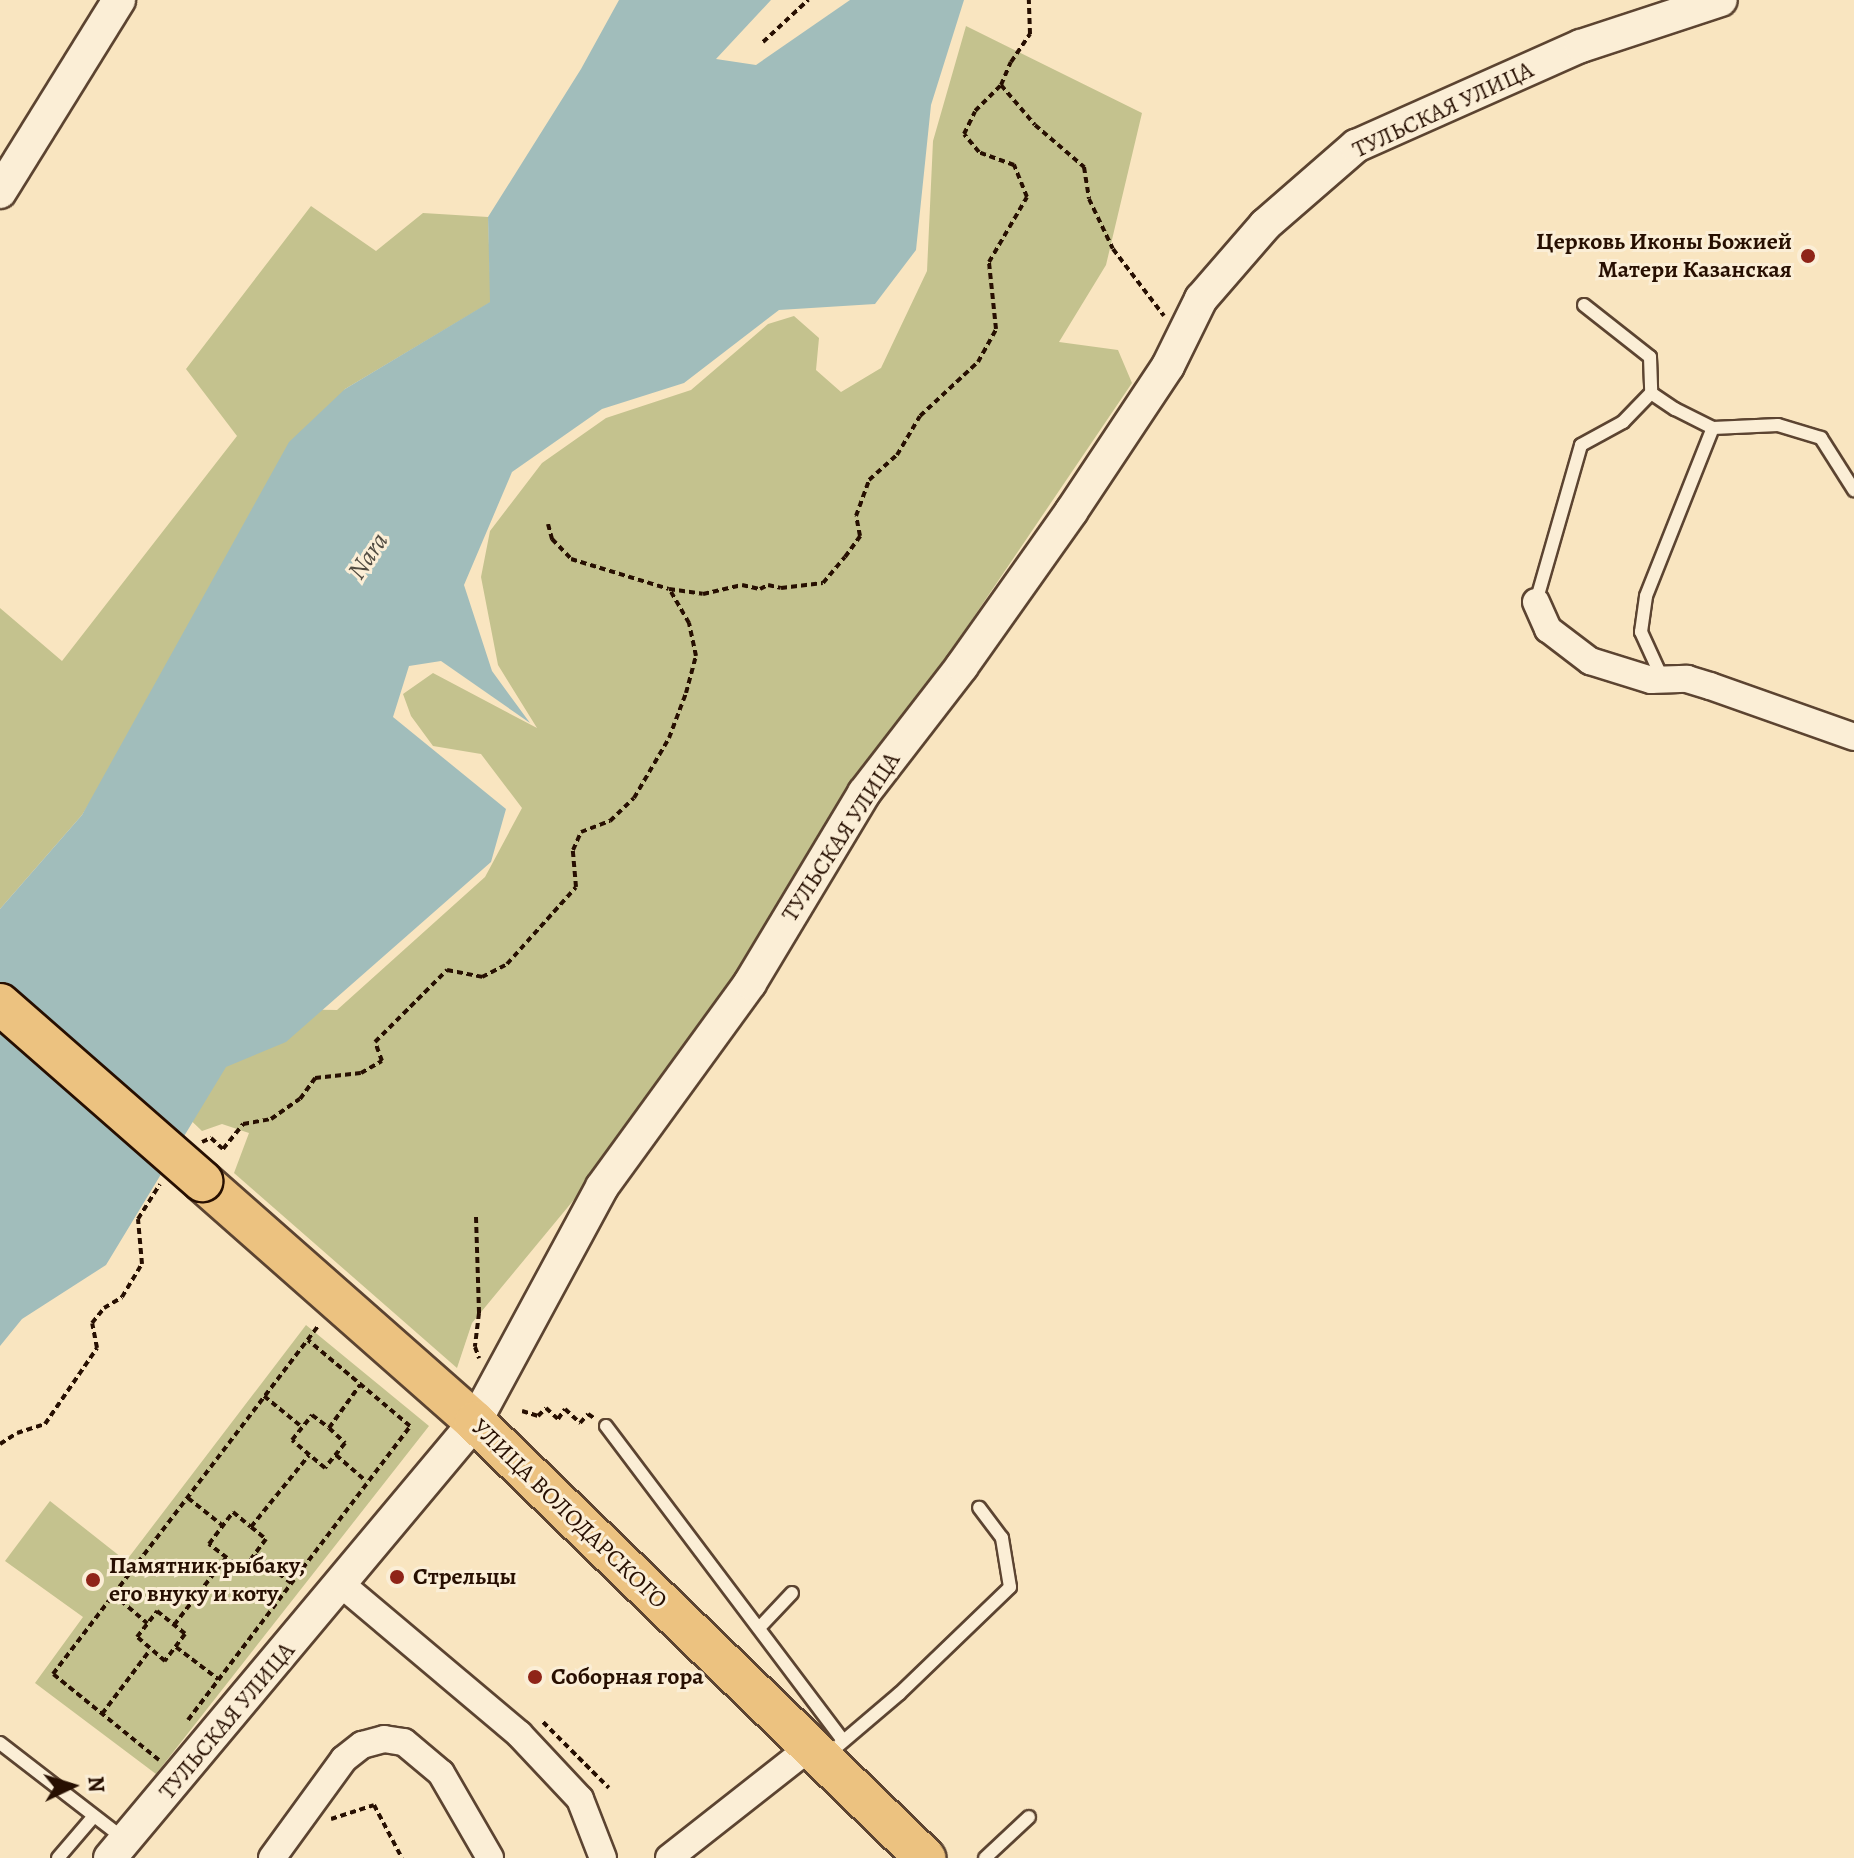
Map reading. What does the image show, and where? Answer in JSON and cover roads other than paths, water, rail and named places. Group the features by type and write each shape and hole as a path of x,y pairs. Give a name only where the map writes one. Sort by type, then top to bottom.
{"main road":[{"name":"УЛИЦА ВОЛОДАРСКОГО","path":"0,1004 475,1422 824,1750 925,1858"}],"street":[{"path":"0,192 119,0"},
{"name":"ТУЛЬСКАЯ УЛИЦА","path":"118,1849 475,1422 602,1187 750,983 864,793 962,666 1071,512 1177,347 1201,299 1265,225 1356,146 1581,46 1721,0"},
{"path":"1536,602 1548,629 1590,661 1651,680 1687,679 1854,737"},
{"path":"341,1584 519,1734 580,1799 603,1858"},
{"path":"272,1858 344,1759 362,1745 384,1739 404,1742 441,1773 490,1858"},
{"path":"669,1858 824,1750"}],"lane":[{"path":"1536,602 1581,445 1623,422 1651,393 1650,357 1584,305"},
{"path":"1651,393 1713,428 1778,425 1821,438 1854,490"},
{"path":"1663,680 1641,632 1646,596 1713,428"},
{"path":"606,1426 759,1628 824,1750 899,1694 1010,1587 1002,1538 979,1508"},
{"path":"759,1628 792,1593"},
{"path":"0,1743 94,1816 118,1849"},
{"path":"58,1858 94,1816"},
{"path":"985,1858 1029,1817"}],"water":[{"name":"Nara","path":"619,0 771,0 716,59 756,65 850,0 964,0 931,105 916,250 875,304 779,310 684,383 602,409 512,472 464,585 492,671 530,723 441,661 409,666 393,717 506,809 491,862 286,1042 226,1067 106,1265 22,1319 0,1346 0,909 82,815 289,442 345,389 490,302 488,217 581,69"}],"place":[{"name":"Церковь Иконы Божией Матери Казанская","path":"1808,256"},
{"name":"Стрельцы","path":"397,1577"},
{"name":"Памятник рыбаку, его внуку и коту","path":"93,1580"},
{"name":"Соборная гора","path":"535,1677"}]}
